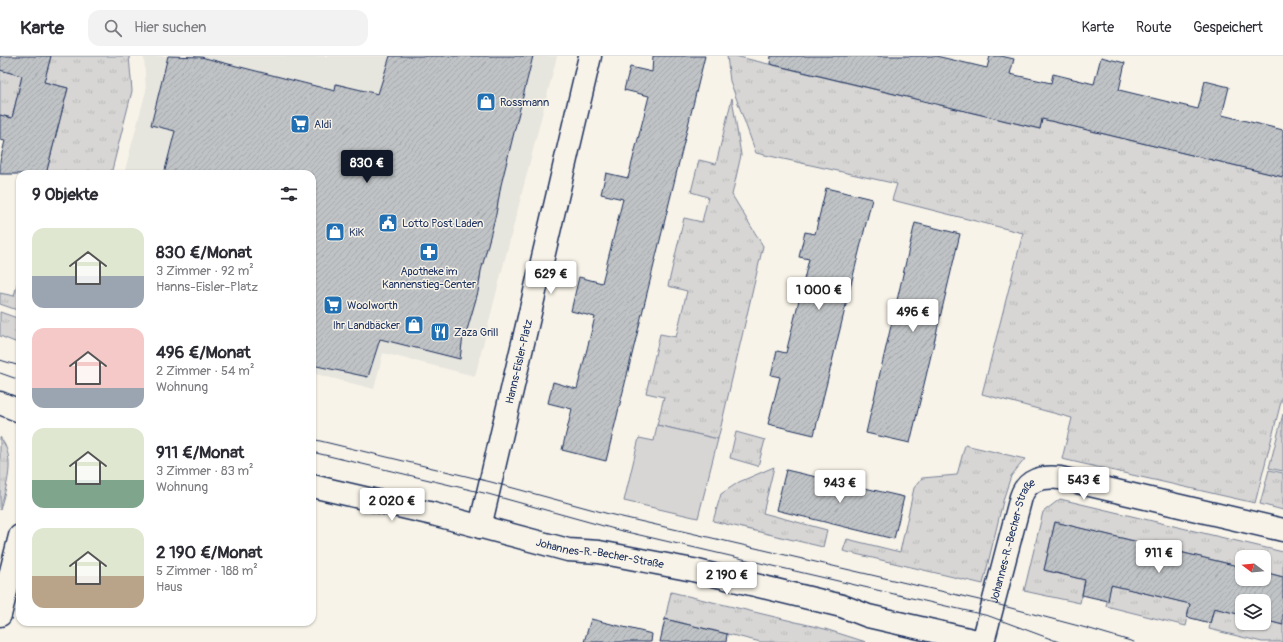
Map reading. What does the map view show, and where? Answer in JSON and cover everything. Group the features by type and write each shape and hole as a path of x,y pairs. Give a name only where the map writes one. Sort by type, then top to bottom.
{"street":[{"name":"Hanns-Eisler-Platz","path":"480,527 590,56"},
{"path":"0,403 16,409"},
{"name":"Johannes-R.-Becher-Straße","path":"316,487 568,550 622,556 693,570 842,606 868,616 982,642 1021,497 1026,486 1039,478 1060,478 1283,530"},
{"path":"0,615 16,552"}],"shaded area":[{"path":"144,56 557,56 475,376 383,353 374,389 316,374 316,170 125,170 146,91"}],"green space":[{"path":"51,56 129,56 132,91 112,170 47,170 68,88 44,82"},
{"path":"727,56 735,56 1040,129 1042,119 1283,177 1283,394 1255,503 1062,459 1072,418 982,394 1023,233 892,200 897,184 756,153 730,81"},
{"path":"0,70 22,76 12,118 0,115"},
{"path":"732,98 741,155 732,195 763,246 718,439 657,425 664,397 646,393 660,334 676,337 687,291 668,286 684,218 702,222 708,197 691,192 699,160 716,164"},
{"path":"16,288 16,310 0,304 0,293 14,296"},
{"path":"0,312 16,318 16,342 0,336"},
{"path":"1283,414 1283,471 1269,468"},
{"path":"657,425 718,439 698,518 624,501 639,438 654,441"},
{"path":"736,432 765,440 758,466 730,458"},
{"path":"0,437 8,454 9,473 0,510"},
{"path":"965,445 1025,459 1011,476 1004,497 983,584 843,551 847,539 900,552 914,488 922,478 957,475"},
{"path":"774,467 763,513 827,530 823,547 713,521 721,494 739,482"},
{"path":"1269,470 1283,473 1283,510 1260,504"},
{"path":"1060,499 1283,552 1283,577 1271,574 1271,550 1235,550 1235,565 1055,522 1044,570 1085,580 1080,603 1024,591 1043,512"},
{"path":"1111,585 1191,604 1186,626 1106,606"},
{"path":"671,592 825,629 866,642 761,642 665,619"},
{"path":"1214,608 1235,613 1235,630 1271,630 1271,622 1283,625 1283,642 1262,642 1209,629"}],"building":[{"path":"0,56 51,56 44,82 68,88 47,170 16,170 16,174 0,174 0,161 5,141 0,140 0,115 12,118 22,76 0,70"},
{"path":"168,56 201,57 335,91 336,84 378,94 390,56 533,56 501,185 496,214 481,271 478,292 465,337 463,336 460,359 380,339 368,377 316,366 316,170 165,170 175,131 151,125"},
{"path":"653,56 705,56 606,461 562,450 572,409 548,403 553,382 577,389 595,317 571,311 579,277 602,283 623,199 601,194 606,173 628,178 649,96 624,90 630,67 652,72"},
{"path":"771,56 936,56 987,68 990,56 1001,56 1014,59 1010,74 1051,83 1053,74 1094,84 1101,57 1125,63 1119,90 1198,109 1205,81 1229,87 1222,115 1283,130 1283,177 1042,119 1040,129 770,64"},
{"path":"826,188 872,199 814,435 768,424 780,377 771,375 777,351 786,353 809,259 799,257 805,232 815,234"},
{"path":"915,223 960,234 910,443 866,433"},
{"path":"786,470 904,497 894,539 776,510"},
{"path":"1055,522 1235,565 1235,586 1271,586 1271,574 1283,577 1283,625 1271,622 1271,594 1235,594 1235,613 1214,608 1210,623 1187,617 1190,604 1111,585 1108,601 1082,595 1085,580 1044,570"},
{"path":"591,619 652,634 651,642 584,642"},
{"path":"665,619 727,634 726,642 660,642"}],"tram line":[{"path":"0,360 16,365"},
{"path":"0,373 16,379"},
{"path":"316,440 491,482 609,514 992,603 1134,642"},
{"path":"316,453 488,494 618,530 989,616 1059,642"}],"place":[{"name":"Rossmann","path":"486,102"},
{"name":"Aldi","path":"300,124"},
{"name":"Lotto Post Laden","path":"388,223"},
{"name":"KiK","path":"335,232"},
{"name":"Apotheke im Kannenstieg-Center","path":"429,252"},
{"name":"Woolworth","path":"333,305"},
{"name":"Ihr Landbäcker","path":"414,325"},
{"name":"Zaza Grill","path":"440,332"}]}
